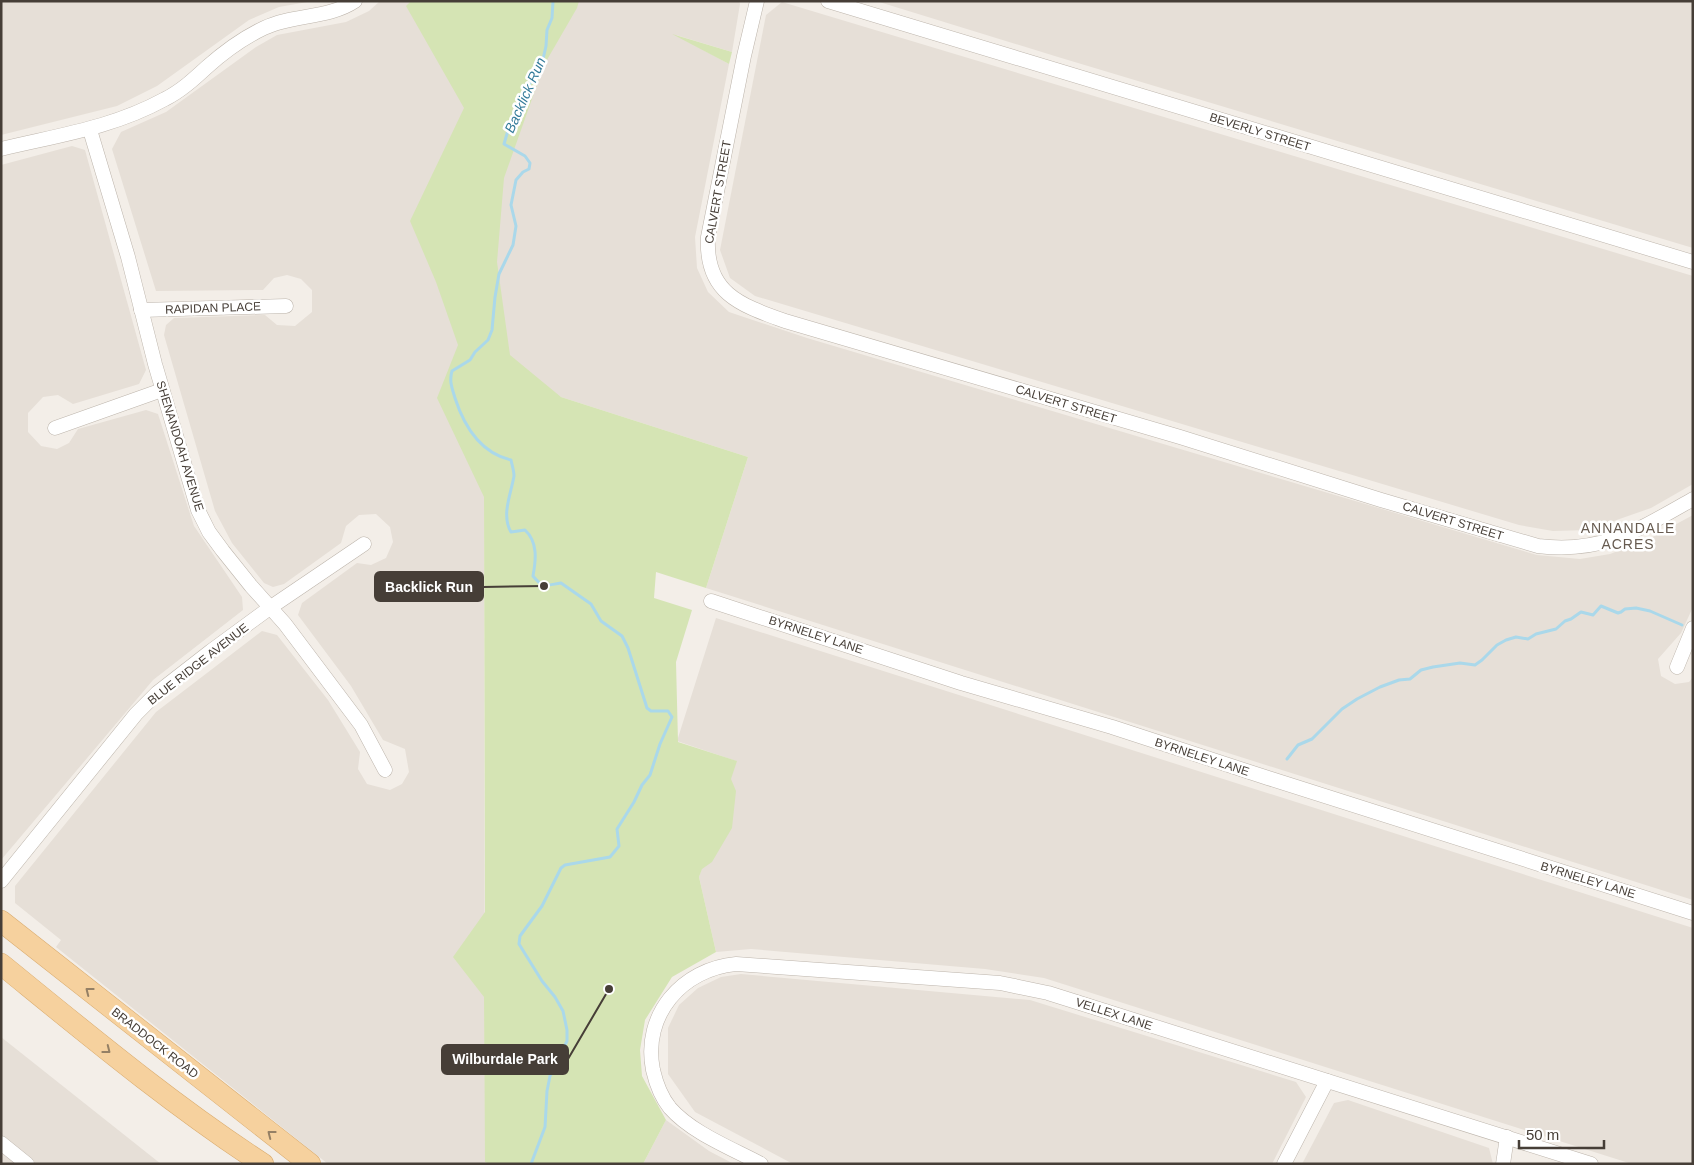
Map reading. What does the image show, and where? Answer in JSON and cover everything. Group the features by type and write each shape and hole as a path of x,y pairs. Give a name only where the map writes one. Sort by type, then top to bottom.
{"main road":[{"name":"BRADDOCK ROAD","path":"1,922 310,1164"},
{"path":"1,964 167,1096 263,1164"}],"street":[{"path":"1,149 90,130 119,120 165,99 187,85 236,44 266,28 286,20 335,11 355,1"},
{"name":"CALVERT STREET","path":"757,1 744,56 708,238 710,264 714,276 721,287 740,302 759,312 786,321 1189,440 1381,500 1538,546 1579,548 1621,538 1693,499"},
{"name":"BEVERLY STREET","path":"828,1 1693,262"},
{"name":"SHENANDOAH AVENUE","path":"90,130 128,257 162,390 198,510 209,532 222,551 271,607 361,725 385,770"},
{"name":"RAPIDAN PLACE","path":"141,310 286,306"},
{"path":"55,428 162,390"},
{"name":"BLUE RIDGE AVENUE","path":"1,881 141,709 157,693 271,607 364,544"},
{"name":"BYRNELEY LANE","path":"711,601 1693,913"},
{"path":"1677,667 1693,628"},
{"name":"VELLEX LANE","path":"761,1164 692,1128 669,1106 660,1093 654,1077 651,1048 653,1033 662,1010 670,997 682,985 708,969 736,964 848,971 1000,983 1048,993 1591,1164"},
{"path":"1284,1164 1328,1081"},
{"path":"1503,1164 1507,1137"},
{"path":"1,1143 27,1164"}],"shaded area":[{"path":"1,1 313,1 279,7 249,20 157,86 117,106 1,135"},
{"path":"380,1 739,1 732,52 676,35 729,64 695,237 697,268 708,292 729,312 807,338 1537,555 1580,559 1610,554 1647,540 1693,515 1693,607 1681,633 1658,659 1661,676 1675,684 1689,682 1693,677 1693,900 706,588 748,457 486,373 484,516 485,1162 489,1164 328,1164 56,947 61,940 15,903 15,886 156,712 262,631 277,635 328,700 360,752 358,769 367,784 390,790 402,784 409,772 405,749 383,740 351,686 298,615 302,603 357,563 371,565 386,558 393,542 390,527 376,514 359,515 346,526 341,543 284,584 273,587 264,583 232,543 215,511 164,335 166,325 174,318 265,315 277,325 295,326 312,312 312,290 301,279 287,275 274,278 263,290 156,291 112,149 121,132 166,112 256,47 277,35 346,22 369,11"},
{"path":"876,1 1693,1 1693,248 1058,57"},
{"path":"782,2 1693,276 1693,484 1651,508 1588,530 1553,531 1519,525 755,296 730,278 720,250 766,15"},
{"path":"72,146 85,150 146,370 139,384 73,404 58,395 43,397 28,413 28,432 41,446 57,449 69,443 78,429 146,410 158,414 194,526 242,597 243,610 153,680 1,860 1,165"},
{"path":"716,618 1693,928 1693,1164 1632,1164 1044,978 985,969 751,949 716,952 699,877 736,761 677,741"},
{"path":"741,974 1030,1000 1296,1082 1306,1097 1272,1164 793,1164 695,1112 668,1074 668,1028 679,1005 698,988 721,977"},
{"path":"1,1037 161,1164 1,1164"},
{"path":"1348,1100 1489,1148 1493,1164 1302,1164 1334,1103"},
{"path":"666,1120 709,1151 734,1164 643,1164"}],"green space":[{"path":"411,1 579,1 577,8 544,65 504,178 497,262 510,355 561,397 748,457 706,588 656,572 654,598 692,610 676,662 678,742 737,761 731,779 736,791 732,828 712,862 702,869 699,877 716,952 672,977 645,1020 640,1050 642,1076 666,1120 643,1164 489,1164 485,1162 484,997 453,957 485,912 484,497 437,398 458,345 436,282 410,221 464,108 406,6"},
{"path":"672,34 732,52 729,64"}],"waterway":[{"name":"Backlick Run","path":"531,1164 545,1127 547,1091 550,1076 567,1041 567,1030 563,1011 519,944 520,936 542,906 561,868 565,865 610,857 619,846 617,829 642,785 650,775 660,744 672,717 668,711 651,711 647,708 628,648 622,636 601,621 591,604 561,583 543,584 533,576 535,552 532,540 525,530 511,532 508,525 507,512 514,476 511,460 491,451 475,437 463,419 451,384 452,371 470,360 475,352 488,340 492,330 499,274 513,245 516,226 511,205 516,180 523,172 529,169 530,163 525,156 504,144 509,127 543,59 547,30 552,18 553,1"},
{"path":"1287,759 1298,745 1312,739 1342,709 1380,687 1399,680 1410,679 1421,670 1433,667 1460,663 1475,665 1497,645 1506,640 1516,637 1528,639 1536,634 1556,629 1565,621 1581,612 1593,615 1601,606 1618,613 1625,609 1636,608 1650,611 1682,625"}],"place":[{"name":"Backlick Run","path":"544,586"},
{"name":"Wilburdale Park","path":"609,989"}],"district":[{"name":"ANNANDALE ACRES","path":"1628,536"}]}
